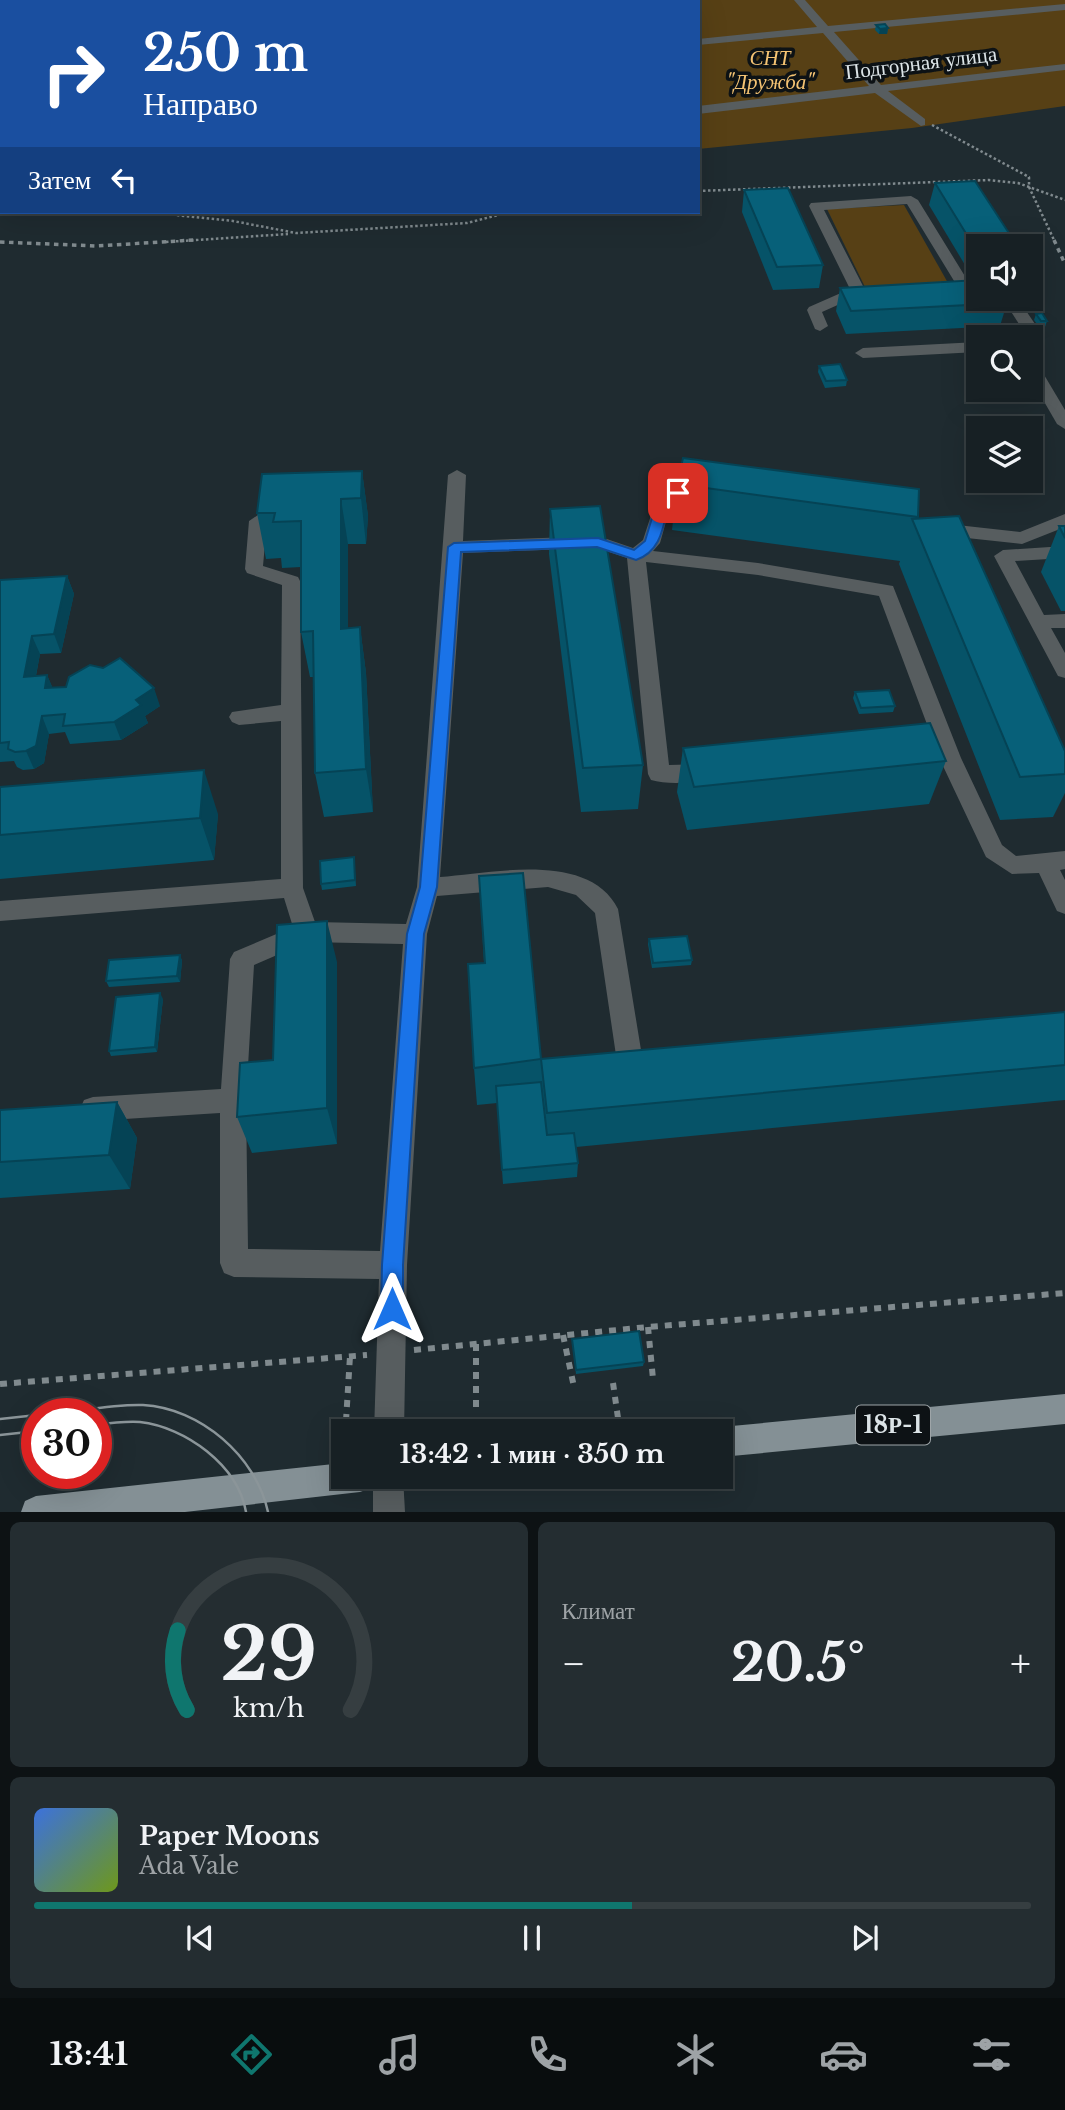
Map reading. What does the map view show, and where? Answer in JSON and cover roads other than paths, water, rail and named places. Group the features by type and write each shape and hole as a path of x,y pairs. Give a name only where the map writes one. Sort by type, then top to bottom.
{"main road":[{"name":"18Р-1","path":"733,1441 1065,1409"},
{"path":"36,1511 331,1480"}],"street":[{"path":"799,0 877,89 922,122"},
{"path":"700,42 1065,7"},
{"name":"Подгорная улица","path":"700,110 1065,67"},
{"path":"858,291 817,206 911,200 964,287"},
{"path":"820,326 814,310 858,291 898,289"},
{"path":"863,353 966,348"},
{"path":"1043,386 1065,424"},
{"path":"389,1419 393,1265 415,934 428,887 457,475"},
{"path":"636,555 652,544 663,501 678,493 718,499"},
{"path":"915,526 1022,538 1065,520"},
{"path":"258,521 254,569 291,581 292,888 306,932"},
{"path":"454,547 598,542 636,555 758,569 886,591 950,758 994,851 1012,865 1056,862 1065,904"},
{"path":"1065,552 1003,556 1065,671"},
{"path":"636,555 659,774 728,770"},
{"path":"1038,622 1065,621"},
{"path":"239,717 291,712"},
{"path":"894,761 950,758"},
{"path":"428,887 548,878 583,887 606,909 630,1062 671,1059"},
{"path":"0,911 292,888"},
{"path":"393,1265 234,1263 233,1100 242,959 306,932 415,934"},
{"path":"68,1111 233,1100"},
{"path":"388,1489 389,1511"}],"tram line":[{"path":"112,1407 143,1405 164,1408 204,1425 238,1454 262,1491 268,1512"},
{"path":"0,1419 21,1417"},
{"path":"112,1423 140,1422 157,1425 191,1440 221,1464 241,1495 246,1512"},
{"path":"0,1435 21,1433"}],"park label":[{"name":"СНТ \"Дружба\"","path":"770,70"}]}
